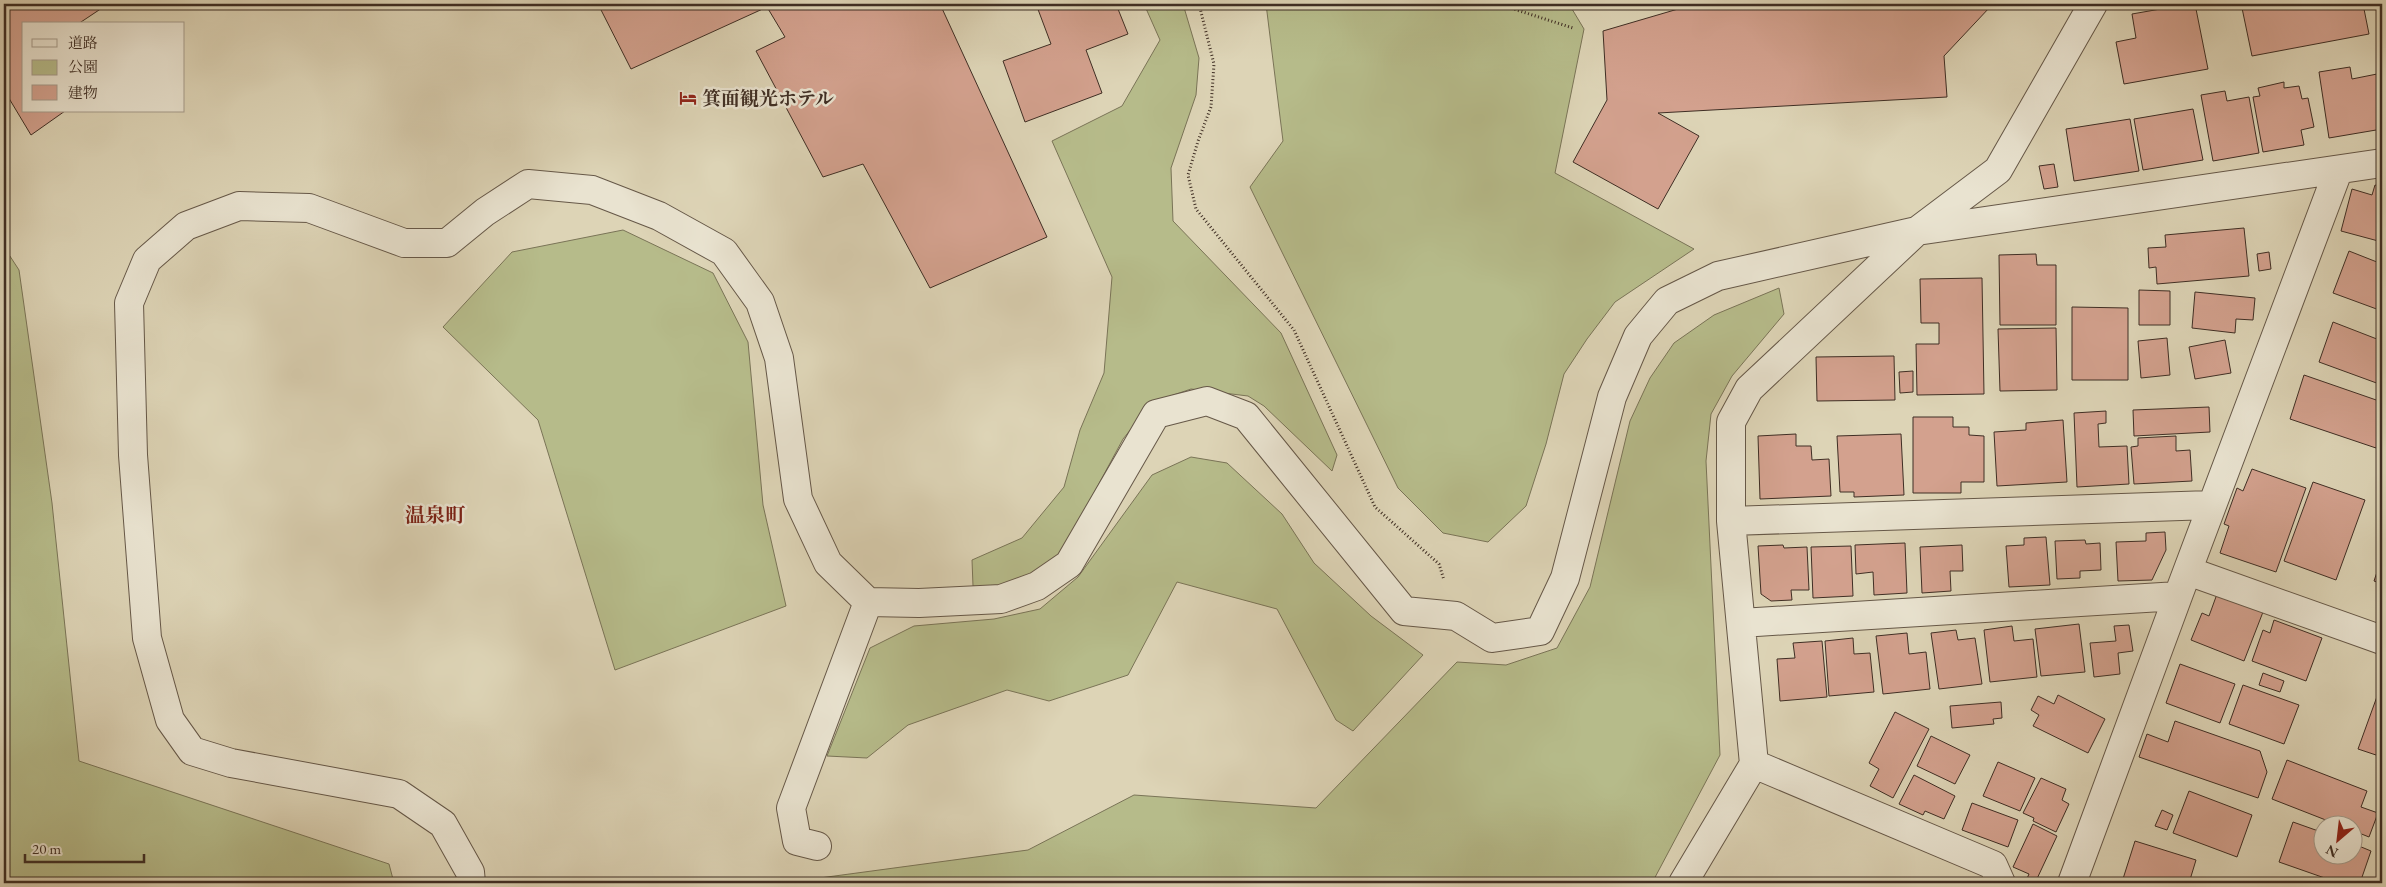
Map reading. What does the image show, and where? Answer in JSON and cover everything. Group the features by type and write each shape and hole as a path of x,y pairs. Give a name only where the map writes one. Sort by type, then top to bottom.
{"street":[{"path":"1682,883 1754,764 1731,522 1731,422 1749,388 1917,231 1998,170 2093,4"},
{"path":"471,883 470,872 443,824 399,794 232,762 192,751 170,720 146,638 133,456 129,303 147,260 186,226 239,206 309,208 404,243 447,243 485,212 528,184 592,190 659,216 724,252 760,302 779,358 798,499 828,563 868,602 919,603 1001,599 1037,586 1070,564 1156,414 1207,401 1246,416 1404,611 1456,616 1492,638 1540,630 1565,578 1612,397 1638,336 1666,302 1718,276 1917,231 2338,171 2382,163"},
{"path":"2072,883 2183,584 2210,505 2338,171"},
{"path":"1731,522 2210,505"},
{"path":"1741,622 2183,584 2382,640"},
{"path":"817,846 797,841 791,808 868,602"},
{"path":"1754,764 1993,865 2001,883"}],"path":[{"path":"1198,4 1214,64 1211,107 1188,175 1196,209 1294,330 1375,507 1439,564 1456,616"},
{"path":"1498,4 1573,28"}],"green space":[{"path":"1144,4 1183,4 1199,58 1196,95 1171,168 1173,221 1281,333 1337,455 1332,471 1264,406 1248,396 1191,389 1153,402 1123,439 1060,556 1032,576 996,589 973,586 972,560 1022,538 1064,487 1080,430 1104,373 1112,277 1052,141 1122,106 1160,40"},
{"path":"1266,4 1569,4 1584,29 1555,173 1694,249 1615,302 1587,339 1564,374 1546,444 1526,506 1488,542 1443,533 1398,488 1250,187 1283,141"},
{"path":"623,230 713,273 748,342 763,505 786,606 615,670 538,420 443,327 512,252"},
{"path":"4,247 19,270 52,503 79,761 389,864 394,883 4,883"},
{"path":"1779,288 1784,314 1732,376 1711,414 1706,461 1720,755 1652,883 516,883 790,882 1028,850 1134,795 1316,808 1457,662 1506,665 1557,648 1590,587 1630,421 1650,378 1674,343 1714,315"},
{"path":"1191,457 1227,463 1282,514 1314,563 1371,616 1423,655 1353,731 1336,720 1277,609 1177,582 1128,675 1049,701 1007,690 908,725 867,758 827,756 870,648 914,626 994,619 1040,609 1078,577 1152,475"}],"building":[{"path":"4,4 108,4 81,22 22,22 22,112 64,112 31,135 4,90"},
{"name":"箕面観光ホテル","path":"598,4 940,4 1047,237 930,288 863,164 823,177 756,51 785,37 767,7 631,69"},
{"path":"1036,4 1116,4 1128,34 1086,50 1102,93 1025,122 1003,61 1051,44"},
{"path":"1695,4 1989,4 1990,7 1944,56 1947,97 1658,113 1699,136 1658,209 1573,162 1607,100 1603,31"},
{"path":"2195,4 2208,69 2124,84 2116,42 2136,38 2132,14"},
{"path":"2260,4 2363,4 2369,34 2252,56 2242,8"},
{"path":"2350,67 2352,79 2382,73 2382,129 2329,138 2319,72"},
{"path":"2284,82 2284,88 2299,86 2302,99 2308,98 2314,127 2301,130 2304,145 2263,152 2253,97 2260,96 2258,88"},
{"path":"2225,91 2227,101 2249,97 2259,153 2213,161 2201,95"},
{"path":"2193,109 2203,160 2143,170 2134,119"},
{"path":"2130,119 2139,171 2074,181 2066,129"},
{"path":"2054,164 2058,187 2044,189 2039,166"},
{"path":"2375,185 2382,187 2382,242 2341,231 2352,189 2372,195"},
{"path":"2244,228 2249,276 2157,284 2156,267 2149,268 2148,248 2166,247 2165,235"},
{"path":"2349,251 2382,264 2382,311 2333,293"},
{"path":"2269,252 2271,269 2259,271 2257,254"},
{"path":"2036,254 2037,265 2056,265 2056,325 2000,325 1999,255"},
{"path":"1982,278 1984,394 1917,395 1916,344 1939,344 1939,323 1921,323 1920,279"},
{"path":"2139,290 2170,291 2170,325 2139,325"},
{"path":"2195,292 2255,298 2253,320 2236,319 2235,333 2192,328"},
{"path":"2072,307 2128,308 2128,380 2072,380"},
{"path":"2333,322 2382,341 2382,385 2319,362"},
{"path":"2056,328 2057,390 2000,391 1998,329"},
{"path":"2167,338 2170,375 2141,378 2138,341"},
{"path":"2225,340 2231,373 2195,379 2189,347"},
{"path":"1894,356 1895,400 1817,401 1816,357"},
{"path":"1913,371 1913,392 1900,393 1899,372"},
{"path":"2304,375 2382,402 2382,429 2376,448 2290,419"},
{"path":"2209,407 2210,432 2134,436 2133,410"},
{"path":"2106,411 2106,423 2098,424 2099,447 2127,446 2129,484 2077,487 2074,413"},
{"path":"1913,417 1953,417 1953,427 1969,427 1969,435 1984,436 1984,482 1961,482 1961,493 1913,493"},
{"path":"2063,420 2067,482 1997,486 1994,432 2026,430 2026,423"},
{"path":"1796,434 1796,446 1811,446 1812,460 1829,459 1831,496 1760,499 1758,436"},
{"path":"1901,434 1904,495 1854,497 1854,492 1840,492 1837,436"},
{"path":"2176,436 2176,451 2190,450 2192,481 2134,484 2131,447 2138,446 2138,438"},
{"path":"2252,469 2306,488 2276,572 2220,553 2229,526 2224,524 2237,488 2243,491"},
{"path":"2313,482 2365,500 2336,580 2284,561"},
{"path":"2382,502 2382,519 2377,517"},
{"path":"2165,532 2166,550 2152,580 2118,581 2116,542 2146,541 2146,533"},
{"path":"2046,537 2050,585 2009,587 2006,546 2024,545 2024,538"},
{"path":"2085,540 2086,544 2100,543 2101,570 2080,571 2080,578 2057,579 2055,541"},
{"path":"1905,543 1907,593 1874,595 1873,572 1856,574 1855,545"},
{"path":"1783,545 1784,548 1807,547 1809,590 1791,590 1792,600 1771,601 1761,594 1758,546"},
{"path":"1962,545 1963,571 1950,571 1951,591 1922,593 1920,547"},
{"path":"1851,546 1853,596 1813,598 1811,547"},
{"path":"2382,557 2382,584 2374,581"},
{"path":"2217,594 2263,612 2244,661 2191,640 2202,613 2209,616"},
{"path":"2274,620 2322,638 2306,681 2252,661 2263,630 2270,633"},
{"path":"2079,624 2085,672 2041,676 2035,629"},
{"path":"2129,625 2133,651 2118,653 2120,674 2094,677 2090,643 2116,641 2114,626"},
{"path":"2012,626 2014,641 2033,639 2037,677 1990,682 1984,630"},
{"path":"1956,630 1958,640 1975,638 1982,684 1939,689 1931,633"},
{"path":"1907,633 1909,654 1926,652 1930,689 1883,694 1876,636"},
{"path":"1853,638 1854,654 1870,653 1874,692 1829,696 1825,641"},
{"path":"1822,641 1827,697 1780,701 1777,659 1795,658 1793,643"},
{"path":"2180,664 2235,684 2220,723 2166,703"},
{"path":"2263,673 2284,681 2280,692 2259,685"},
{"path":"2243,685 2299,705 2284,744 2229,724"},
{"path":"2379,691 2382,692 2382,757 2358,749"},
{"path":"2058,695 2105,719 2088,753 2033,726 2039,715 2031,710 2038,696 2054,704"},
{"path":"2001,702 2002,718 1993,719 1994,724 1952,728 1950,706"},
{"path":"1895,712 1929,729 1893,798 1870,786 1879,769 1869,763"},
{"path":"2175,721 2260,751 2267,772 2258,798 2139,757 2147,734 2168,742"},
{"path":"1931,736 1970,755 1955,784 1917,766"},
{"path":"2287,760 2367,791 2361,807 2378,813 2369,837 2364,835 2364,814 2314,815 2272,799"},
{"path":"1998,762 2035,778 2020,811 1983,796"},
{"path":"1914,775 1955,796 1944,819 1925,811 1923,815 1899,804"},
{"path":"2041,778 2066,789 2062,800 2069,804 2056,832 2033,821 2034,818 2023,813"},
{"path":"2189,791 2252,815 2237,857 2173,833"},
{"path":"1972,803 2018,820 2008,847 1962,830"},
{"path":"2162,810 2173,815 2167,830 2155,826"},
{"path":"2293,822 2314,829 2314,864 2364,864 2364,848 2371,851 2360,883 2339,883 2279,862"},
{"path":"2033,824 2057,836 2035,883 2025,883 2029,874 2013,867"},
{"path":"2135,841 2196,860 2189,883 2122,882"}],"place":[{"name":"箕面観光ホテル","path":"688,98"}],"district":[{"name":"温泉町","path":"435,515"}]}
